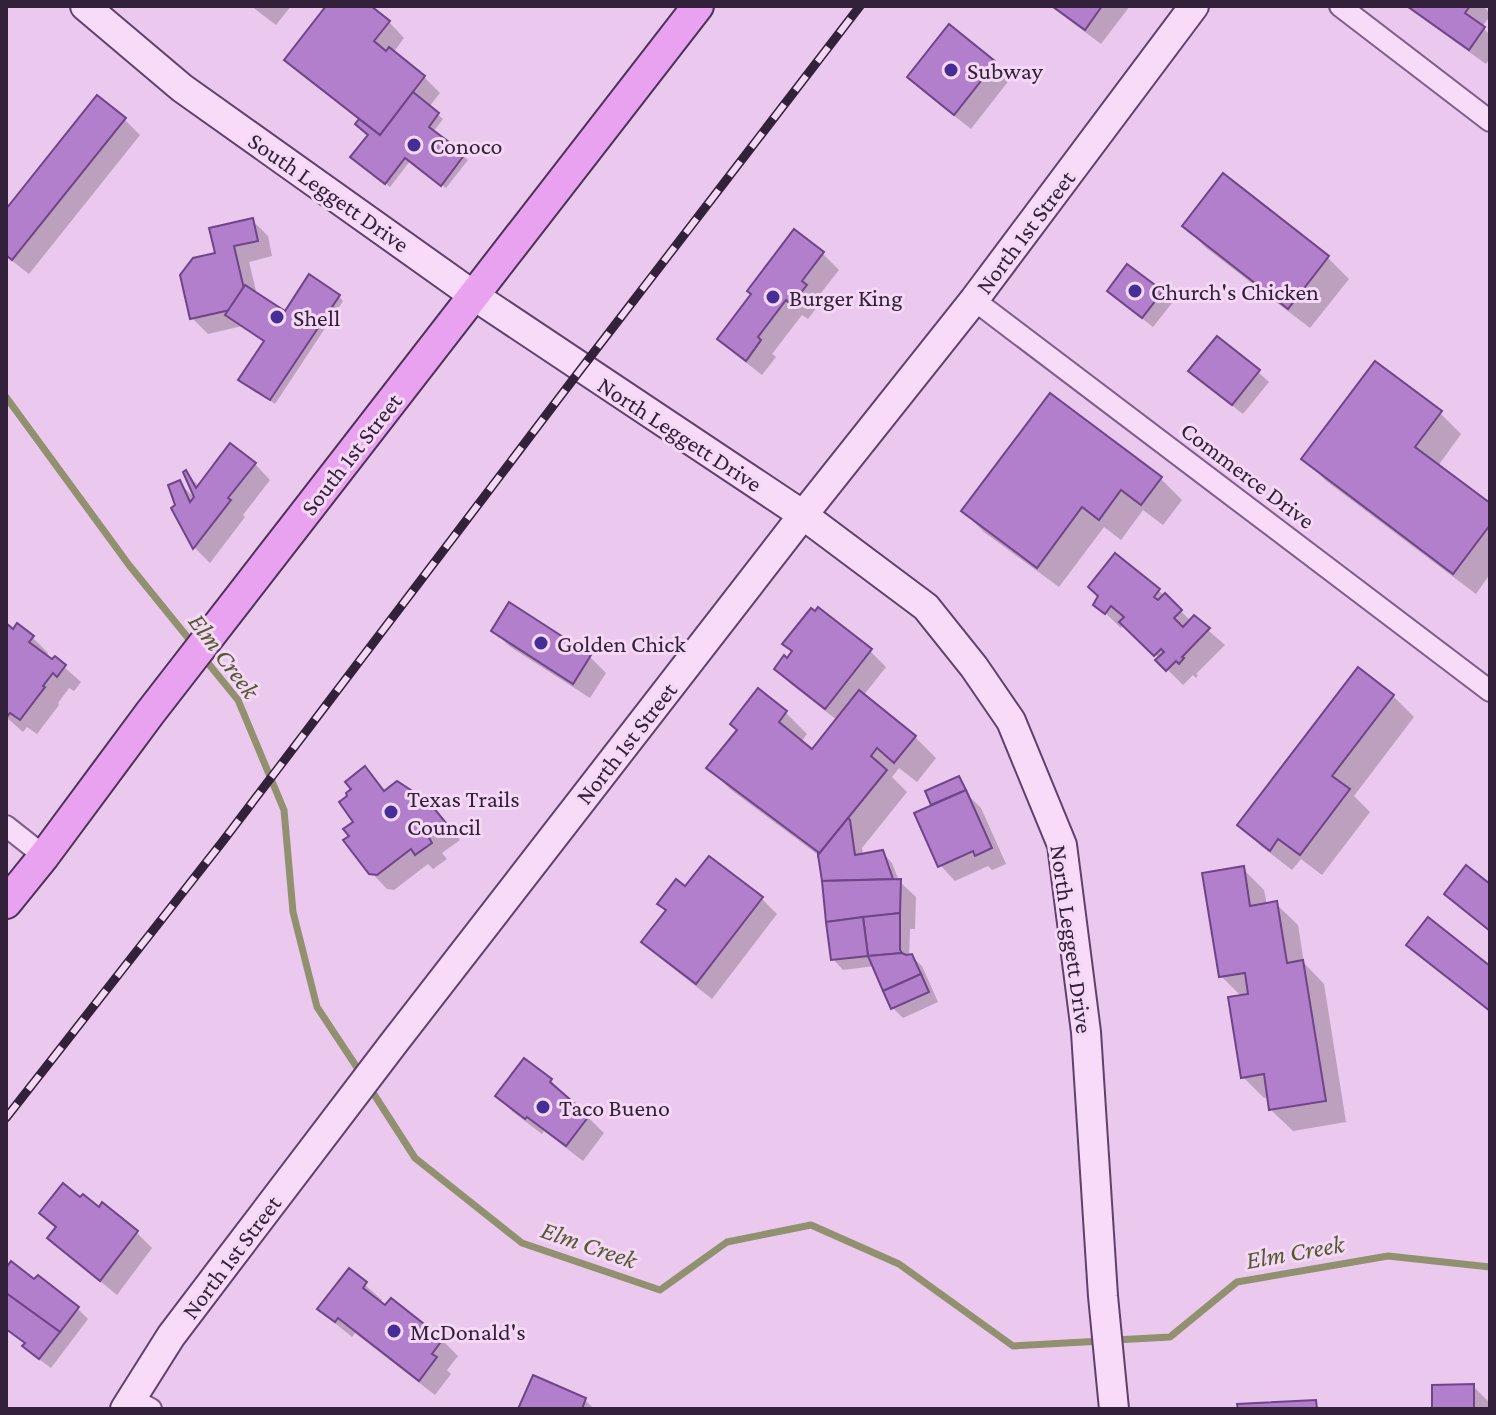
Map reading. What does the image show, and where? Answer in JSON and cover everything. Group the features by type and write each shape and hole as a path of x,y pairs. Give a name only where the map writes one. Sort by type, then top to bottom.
{"main road":[{"name":"South Leggett Drive","path":"85,6 182,88 581,369"},
{"name":"South 1st Street","path":"6,903 698,6"},
{"name":"North 1st Street","path":"136,1405 171,1336 803,515 974,300 1194,6"},
{"name":"North Leggett Drive","path":"581,369 803,515 926,607 974,667 1011,721 1062,845 1086,1032 1103,1296 1114,1408"}],"street":[{"path":"1340,6 1490,121"},
{"name":"Commerce Drive","path":"974,300 1490,691"},
{"path":"6,826 44,856"}],"building":[{"path":"326,6 371,6 390,21 374,41 386,51 389,47 425,76 380,135 284,60"},
{"path":"1052,6 1102,6 1085,30"},
{"path":"1407,6 1470,6 1465,13 1485,27 1469,50"},
{"name":"Subway","path":"949,24 996,62 954,115 907,77"},
{"path":"413,92 439,113 429,127 465,154 441,186 405,158 385,184 350,157 368,135 355,124 359,119 380,135"},
{"path":"97,95 126,118 12,260 6,255 6,209"},
{"path":"1223,173 1329,256 1288,309 1182,226"},
{"path":"253,218 258,241 234,246 248,306 190,319 180,275 193,258 215,253 209,228"},
{"name":"Burger King","path":"794,229 824,252 802,281 807,285 791,305 786,300 758,337 761,340 746,361 717,339 751,294 747,291"},
{"name":"Church's Chicken","path":"1127,264 1163,291 1142,318 1107,291"},
{"path":"309,274 340,295 270,400 238,380 264,341 225,315 245,285 285,311"},
{"path":"1217,336 1260,370 1232,405 1188,371"},
{"path":"1375,361 1442,411 1415,447 1490,503 1490,525 1453,574 1301,459"},
{"path":"1050,393 1162,477 1141,505 1121,490 1099,520 1082,507 1037,568 961,511"},
{"path":"230,443 256,463 193,549 171,508 175,505 168,485 180,480 190,502 194,497 183,472 186,470 196,488"},
{"path":"1115,553 1160,589 1154,597 1158,600 1165,593 1182,610 1174,618 1183,627 1194,615 1210,628 1179,664 1176,661 1166,671 1155,660 1164,652 1161,649 1154,656 1119,622 1124,617 1111,606 1105,614 1093,605 1098,596 1088,587"},
{"name":"Golden Chick","path":"509,602 591,655 573,684 491,631"},
{"path":"818,607 872,649 825,709 774,669 784,655 787,658 792,651 782,644 811,608 815,611"},
{"path":"6,623 13,629 17,623 34,636 29,642 66,665 57,677 53,673 20,720 10,713 6,718"},
{"path":"1358,667 1394,695 1332,776 1350,789 1300,855 1278,839 1270,851 1237,825"},
{"path":"758,688 787,711 779,722 812,749 859,690 916,736 894,763 877,748 871,756 887,770 818,855 706,768 737,730 730,724"},
{"name":"Texas Trails Council","path":"365,766 384,791 397,781 429,802 446,823 428,836 432,843 415,855 411,849 377,875 369,874 343,840 349,836 343,829 353,822 339,802 351,789 345,782"},
{"path":"959,776 966,790 931,805 925,791"},
{"path":"966,790 992,848 975,856 973,851 938,867 914,813"},
{"path":"848,818 855,855 883,850 893,879 822,881 818,855"},
{"path":"709,856 763,897 696,984 641,942 666,910 657,904 676,879 685,886"},
{"path":"1466,865 1490,884 1490,931 1444,894"},
{"path":"1244,866 1250,906 1277,901 1287,963 1303,960 1326,1101 1269,1110 1264,1074 1241,1078 1228,997 1248,994 1245,973 1219,977 1202,873"},
{"path":"901,879 900,913 826,922 822,881"},
{"path":"900,913 902,953 868,956 863,917"},
{"path":"863,917 868,956 831,960 826,922"},
{"path":"1428,917 1490,966 1490,1011 1406,945"},
{"path":"912,954 921,974 883,991 868,956"},
{"path":"921,974 929,992 891,1009 883,991"},
{"name":"Taco Bueno","path":"524,1058 552,1079 550,1082 589,1116 566,1146 495,1096"},
{"path":"63,1183 99,1207 102,1202 138,1231 100,1281 47,1238 56,1227 39,1213"},
{"path":"11,1261 34,1279 38,1275 79,1307 60,1332 6,1293 6,1268"},
{"name":"McDonald's","path":"349,1268 367,1282 363,1288 385,1305 391,1298 443,1339 432,1354 437,1357 419,1381 338,1318 335,1322 317,1309"},
{"path":"6,1293 60,1332 39,1359 22,1346 25,1343 6,1329"},
{"path":"533,1375 586,1398 582,1409 518,1409"},
{"path":"1474,1384 1474,1409 1432,1409 1432,1385"},
{"path":"1316,1400 1317,1409 1238,1409 1237,1404"}],"waterway":[{"name":"Elm Creek","path":"6,397 129,565 193,644"},
{"name":"Elm Creek","path":"203,657 238,700 284,810 293,912 317,1007 362,1075"},
{"name":"Elm Creek","path":"368,1085 415,1158 522,1243 660,1290 727,1242 811,1225 899,1264 1013,1346 1102,1341"},
{"name":"Elm Creek","path":"1115,1340 1170,1337 1237,1282 1388,1256 1490,1267"}],"railway":[{"path":"6,1118 223,841 860,6"}],"place":[{"name":"Subway","path":"951,70"},
{"name":"Conoco","path":"414,145"},
{"name":"Church's Chicken","path":"1135,291"},
{"name":"Burger King","path":"773,297"},
{"name":"Shell","path":"277,317"},
{"name":"Golden Chick","path":"541,643"},
{"name":"Texas Trails Council","path":"391,812"},
{"name":"Taco Bueno","path":"543,1107"},
{"name":"McDonald's","path":"394,1331"}]}
